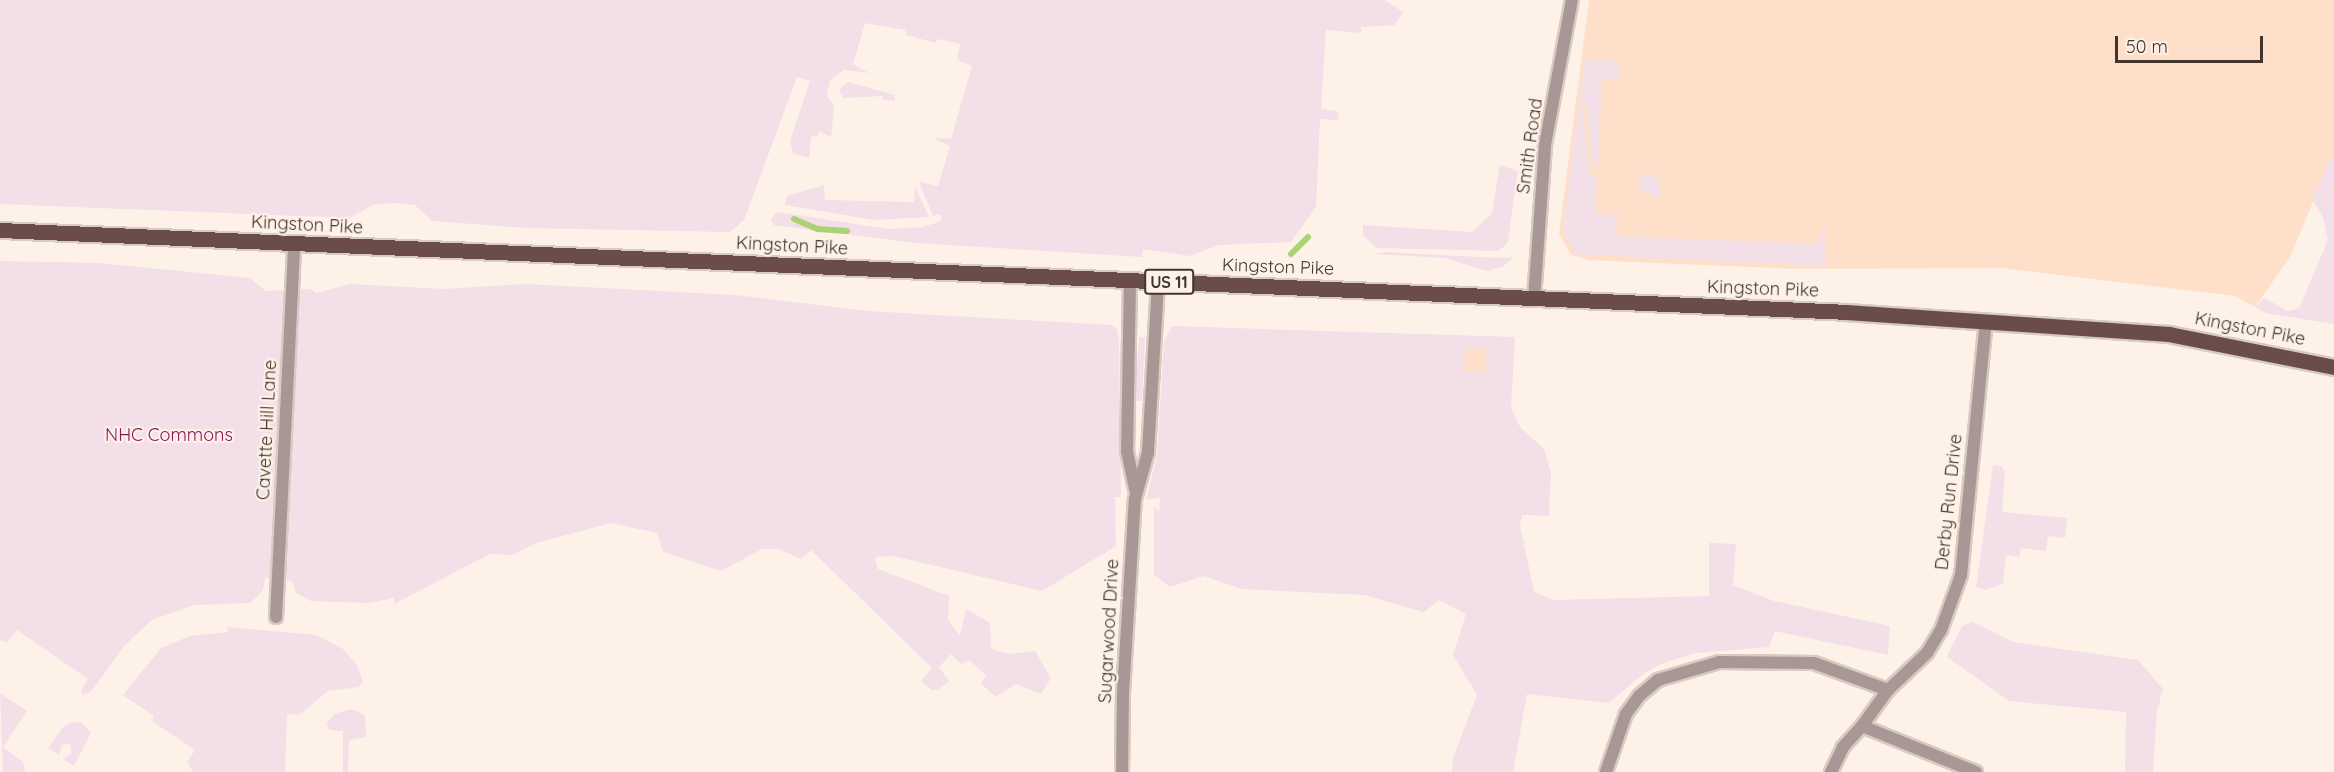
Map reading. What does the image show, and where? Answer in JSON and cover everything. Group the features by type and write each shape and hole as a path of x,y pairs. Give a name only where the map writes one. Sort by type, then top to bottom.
{"main road":[{"name":"Kingston Pike","path":"0,230 1986,321 2169,334 2334,367"}],"street":[{"name":"Smith Road","path":"1534,299 1545,145 1572,0"},
{"name":"Cavette Hill Lane","path":"276,617 294,244"},
{"name":"Sugarwood Drive","path":"1122,772 1123,693 1135,492 1127,451 1130,281"},
{"name":"Sugarwood Drive","path":"1135,492 1148,452 1158,282"},
{"name":"Derby Run Drive","path":"1831,772 1843,747 1862,726 1887,690 1927,653 1941,630 1961,575 1986,321"},
{"path":"1127,421 1150,422"},
{"path":"1605,772 1626,714 1639,696 1658,680 1719,662 1814,663 1887,690"},
{"path":"1862,726 1976,772"}],"shaded area":[{"path":"1589,0 2334,0 2334,152 2290,257 2255,307 2235,296 2001,268 1797,269 1588,260 1571,255 1559,234"},
{"path":"1467,348 1487,349 1485,374 1462,371"}],"green space":[{"path":"0,0 1385,0 1403,12 1395,25 1361,27 1361,33 1326,30 1321,109 1337,111 1339,117 1337,120 1320,119 1316,207 1291,242 1219,245 1190,256 1143,249 1142,257 916,243 774,225 771,219 777,212 889,229 923,227 942,221 940,214 933,216 919,182 938,186 950,146 933,138 951,139 972,66 957,60 960,44 939,39 935,43 907,35 905,30 865,23 853,64 869,73 844,70 830,80 827,95 834,106 831,137 819,131 818,137 811,136 809,158 793,153 790,141 810,81 797,77 744,220 730,232 525,228 432,221 415,205 394,203 373,205 349,218 0,204"},
{"path":"1611,59 1619,66 1619,78 1602,80 1598,166 1593,166 1586,104 1579,103 1585,60"},
{"path":"848,82 895,95 894,101 883,100 883,96 843,98 839,90"},
{"path":"1578,108 1582,108 1590,175 1597,175 1595,213 1617,216 1616,236 1820,244 1821,230 1826,227 1826,266 1575,254 1563,231"},
{"path":"2334,152 2334,324 2265,313 2255,307 2264,298 2288,311 2299,308 2328,240 2323,217 2312,199"},
{"path":"1500,165 1518,171 1508,242 1499,251 1377,248 1363,236 1363,225 1472,232 1492,213"},
{"path":"1639,174 1655,175 1654,180 1661,181 1658,198 1640,190"},
{"path":"824,185 825,200 914,202 915,186 929,217 874,220 785,205 787,196"},
{"path":"1385,252 1513,258 1502,267 1486,271 1445,258 1373,254"},
{"name":"NHC Commons","path":"0,261 99,263 250,278 266,291 311,289 316,293 350,284 443,289 526,284 736,295 867,311 1111,325 1117,329 1119,340 1121,497 1115,497 1116,546 1042,591 893,556 875,557 878,569 949,596 948,620 960,636 966,609 990,623 991,649 1009,654 1035,651 1051,678 1041,694 1016,684 995,697 981,683 986,675 969,660 961,664 951,654 939,667 949,681 937,690 931,690 921,681 932,668 811,550 801,559 778,549 762,549 721,571 663,552 657,533 611,523 536,543 512,555 490,554 394,604 394,598 368,603 311,601 296,593 292,581 265,578 263,590 251,603 194,605 152,620 124,646 91,692 83,695 81,690 88,679 17,630 7,643 0,640"},
{"path":"1172,326 1515,337 1511,408 1520,427 1544,449 1551,473 1549,516 1522,515 1520,525 1534,592 1554,600 1709,596 1709,543 1736,544 1733,585 1774,601 1890,626 1888,655 1775,631 1769,647 1696,653 1663,663 1643,674 1609,703 1527,694 1513,772 1452,772 1453,758 1477,695 1453,655 1466,614 1439,600 1424,612 1364,595 1242,589 1204,576 1170,587 1154,575 1154,507 1159,511 1160,498 1146,500 1157,456 1164,342","holes":["1467,348 1487,349 1485,373 1462,371"]},
{"path":"1139,337 1145,337 1142,401 1135,401"},
{"path":"1993,465 2002,466 2005,473 2002,512 2067,518 2065,538 2048,536 2046,551 2021,548 2019,557 2006,555 2003,584 1985,590 1976,587"},
{"path":"1973,622 2013,642 2138,660 2163,689 2157,711 2153,772 2125,772 2126,712 2009,701 1947,657 1962,626"},
{"path":"227,627 316,635 343,649 357,665 363,682 359,687 328,691 299,715 287,714 285,772 193,772 187,762 195,750 152,721 154,716 123,695 161,648 190,636 228,632"},
{"path":"0,693 27,711 3,747 23,762 25,772 3,772"},
{"path":"352,709 365,715 366,737 349,740 348,772 343,772 343,731 330,730 326,725 334,714"},
{"path":"72,722 82,723 91,733 74,766 63,759 72,753 70,744 62,745 59,755 48,748 63,727"}],"waterway":[{"path":"794,219 818,229 847,231"},
{"path":"1291,254 1308,237"}]}
